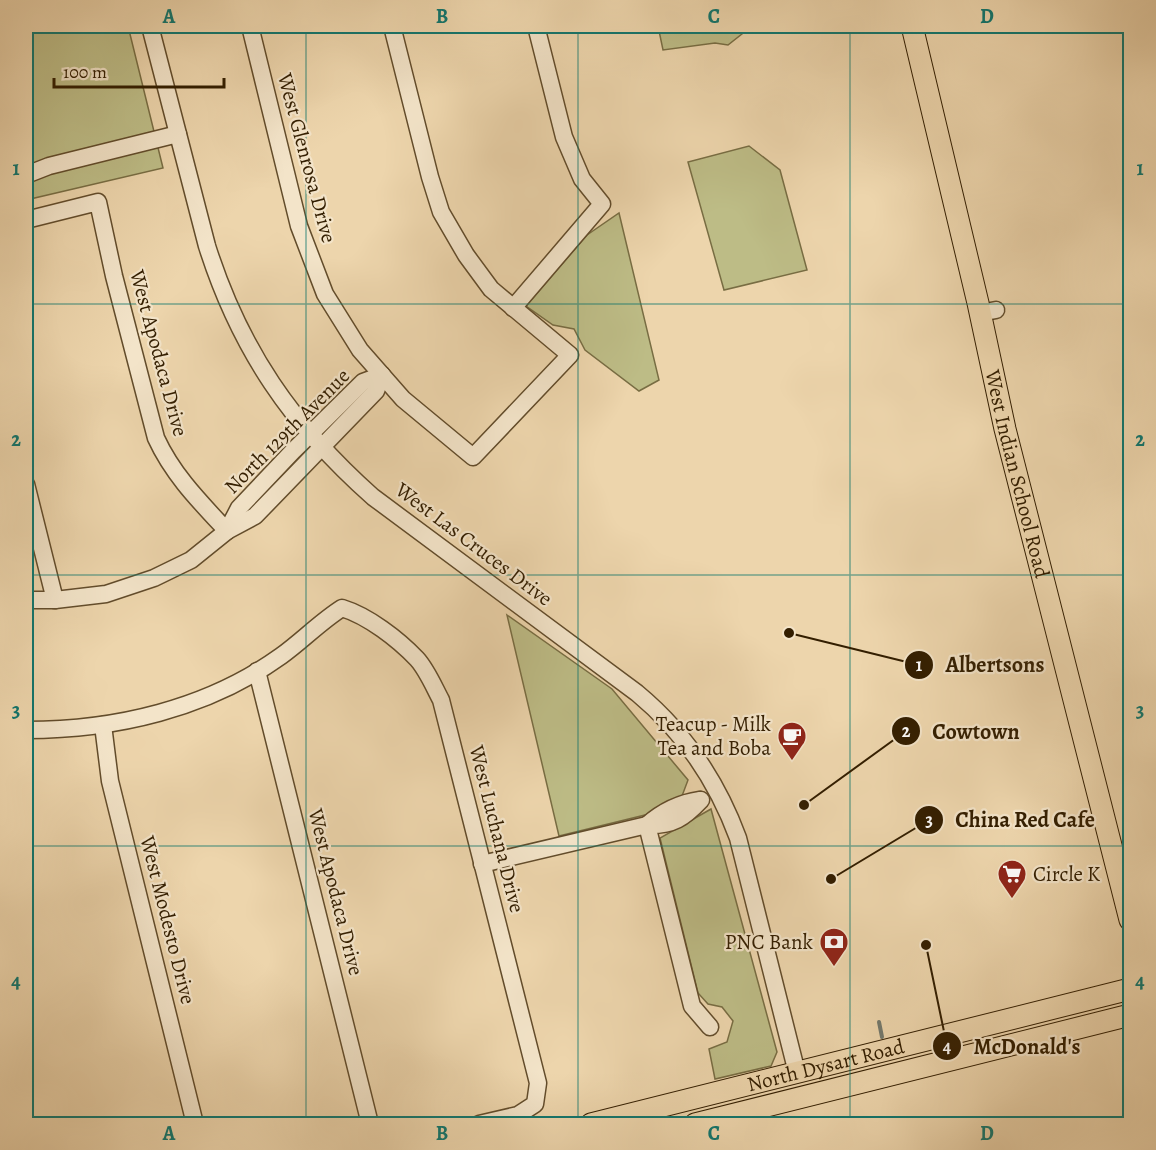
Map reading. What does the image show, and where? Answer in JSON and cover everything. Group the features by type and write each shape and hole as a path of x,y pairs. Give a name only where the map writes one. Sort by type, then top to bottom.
{"main road":[{"name":"West Indian School Road","path":"912,26 988,312 1005,429 1060,652 1131,920"},
{"name":"North Dysart Road","path":"591,1125 1131,989"},
{"name":"North Dysart Road","path":"695,1125 1131,1016"},
{"path":"796,1073 803,1098"}],"street":[{"name":"West Las Cruces Drive","path":"150,26 217,280 257,362 296,418 348,474 373,497 638,693 661,712 681,736 718,791 738,837 796,1073"},
{"name":"West Glenrosa Drive","path":"250,26 302,236 325,294 360,350 403,399 473,457 570,355 513,309"},
{"path":"392,26 441,212 466,255 491,289 513,309 603,204 582,179 564,137 536,26"},
{"path":"26,175 49,166 178,134"},
{"name":"West Apodaca Drive","path":"26,220 98,202 114,276 156,438 164,455 185,486 227,531"},
{"name":"North 129th Avenue","path":"26,600 55,600 106,594 154,578 191,560 227,531 255,516 316,440 376,391 382,375"},
{"path":"26,484 55,600"},
{"name":"West Luchana Drive","path":"257,671 281,656 342,608 355,612 380,628 418,660 441,700 538,1083 535,1104 518,1115 479,1125"},
{"path":"26,730 66,730 104,725 162,712 216,694 257,671"},
{"name":"West Apodaca Drive","path":"257,671 369,1125"},
{"name":"West Modesto Drive","path":"104,725 110,781 195,1125"},
{"path":"482,864 647,825 664,825 682,803 701,800 718,791"},
{"path":"647,825 692,1006 710,1027"}],"shaded area":[{"path":"26,26 128,26 163,168 26,200"},
{"path":"658,26 752,26 728,45 715,43 663,50"},
{"path":"749,146 780,170 807,270 724,290 688,162"},
{"path":"619,213 659,380 639,391 585,350 574,329 553,325 526,306 587,235"},
{"path":"507,615 612,689 688,780 682,796 649,814 559,836"},
{"path":"711,809 777,1052 771,1066 715,1079 709,1049 727,1042 733,1021 722,1007 708,1004 698,993 660,838"}],"waterway":[{"path":"879,1022 882,1037"}],"place":[{"name":"Albertsons","path":"789,633"},
{"name":"Teacup - Milk Tea and Boba","path":"792,762"},
{"name":"Cowtown","path":"804,805"},
{"name":"China Red Cafe","path":"831,879"},
{"name":"Circle K","path":"1012,900"},
{"name":"McDonald's","path":"926,945"},
{"name":"PNC Bank","path":"834,968"}]}
